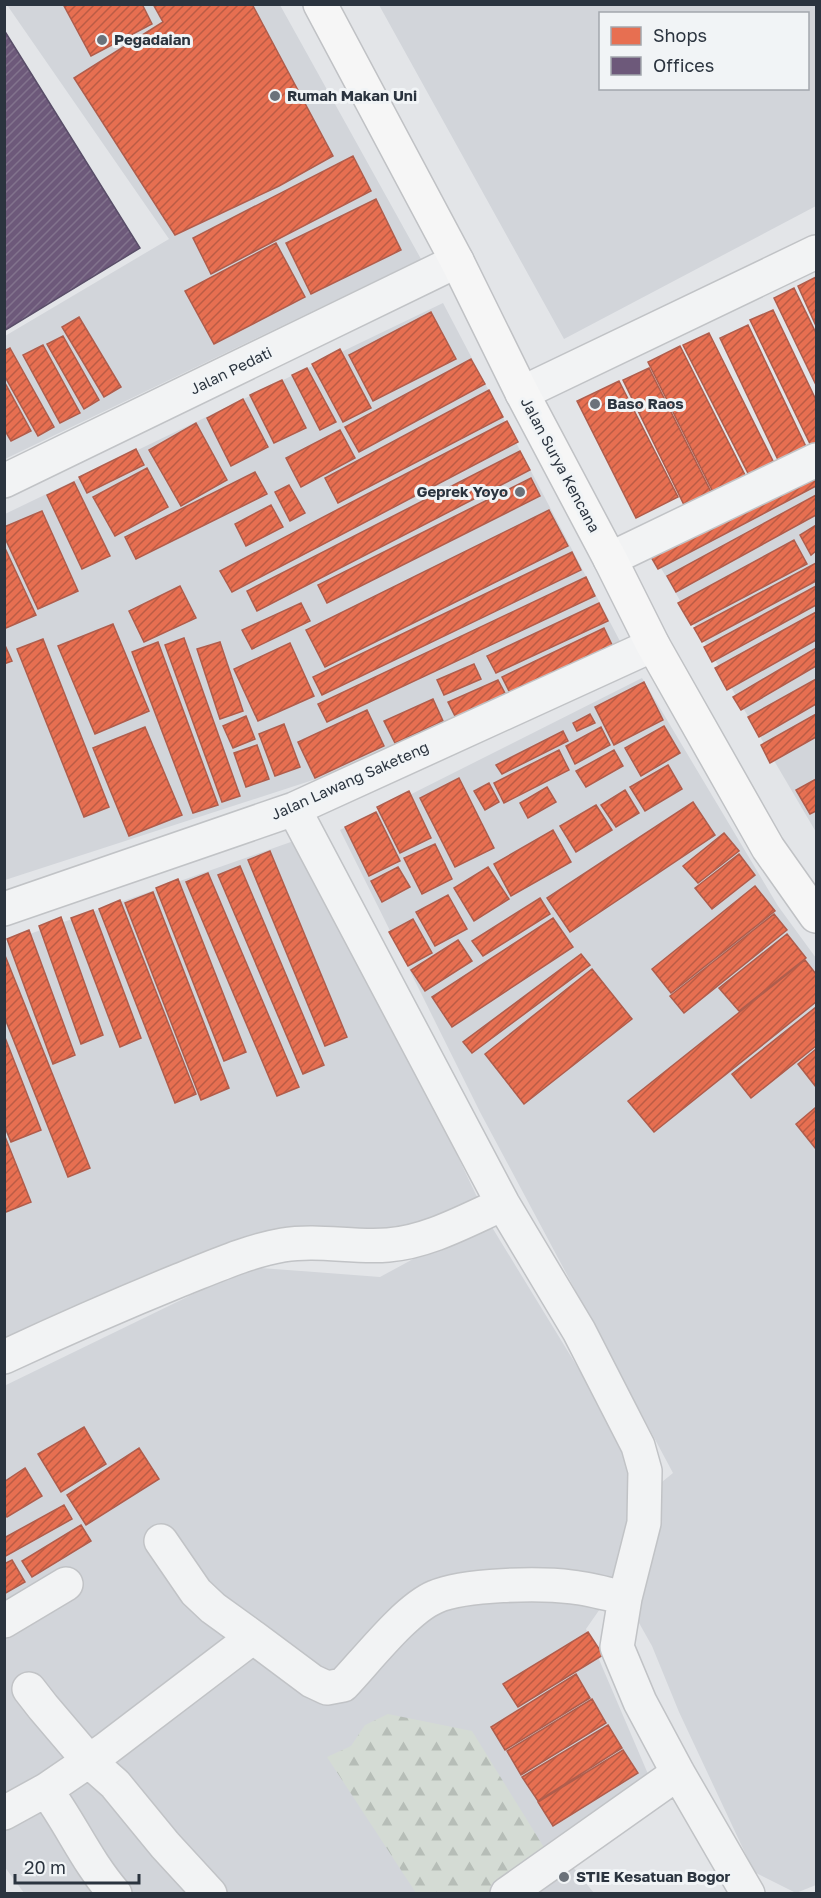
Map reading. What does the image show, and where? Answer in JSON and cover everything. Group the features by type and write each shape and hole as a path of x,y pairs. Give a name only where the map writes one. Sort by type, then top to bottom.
{"main road":[{"name":"Jalan Surya Kencana","path":"320,4 457,261 522,393 653,645 768,848 816,916"}],"street":[{"path":"522,393 816,252"},
{"name":"Jalan Pedati","path":"4,481 457,261"},
{"path":"610,559 816,460"},
{"name":"Jalan Lawang Saketeng","path":"4,909 294,809 653,645"},
{"path":"294,809 503,1204 579,1331 638,1446 645,1471 644,1523 617,1647 640,1702 678,1773 748,1893"},
{"path":"4,1357 131,1300 253,1252 302,1243 388,1245 409,1242 503,1204"},
{"path":"161,1541 196,1592 213,1608 312,1681 327,1688 343,1685 406,1617 435,1597 470,1588 525,1586 571,1587 626,1598"},
{"path":"4,1621 66,1584"},
{"path":"4,1814 46,1790 88,1761 253,1637"},
{"path":"29,1689 88,1761 115,1784 165,1845 210,1893"},
{"path":"507,1893 678,1773"},
{"path":"46,1790 68,1822 88,1859 115,1893"}],"shaded area":[{"path":"7,5 280,5 421,259 5,459 5,336 169,239"},
{"path":"379,5 816,5 816,206 564,339"},
{"path":"443,303 623,647 430,742 5,880 5,514"},
{"path":"816,468 816,832 648,546"},
{"path":"642,678 778,906 816,958 816,1885 796,1893 754,1872 679,1712 652,1646 625,1598 611,1593 586,1629 654,1788 504,1893 24,1893 4,1866 4,1386 249,1267 380,1277 487,1219 630,1453 636,1503 673,1473 480,1112 340,830"},
{"path":"305,837 479,1201 397,1241 237,1239 40,1321 5,1340 4,943"},
{"name":"STIE Kesatuan Bogor","path":"568,1861 594,1893 525,1894"}],"green space":[{"path":"388,1714 472,1731 561,1875 531,1893 416,1893 327,1757 351,1746 365,1725"}],"building: Shops":[{"name":"Pegadaian","path":"63,4 142,4 152,24 91,56"},
{"path":"153,4 252,4 333,156 279,186 175,235 74,78 163,22"},
{"path":"353,156 371,191 211,274 193,238"},
{"path":"376,199 401,250 311,294 286,243"},
{"path":"276,243 305,297 214,344 185,291"},
{"path":"816,277 816,326 798,286"},
{"path":"794,288 816,333 816,385 774,298"},
{"path":"773,310 816,400 816,450 814,452 750,320"},
{"path":"431,312 456,359 373,401 349,355"},
{"path":"79,317 121,387 104,397 62,327"},
{"path":"748,325 808,451 780,464 720,338"},
{"path":"709,333 779,473 754,485 683,345"},
{"path":"63,336 99,400 84,409 47,344"},
{"path":"43,345 80,413 60,423 23,355"},
{"path":"680,346 750,485 717,500 648,362"},
{"path":"10,348 54,427 38,436 4,375 4,351"},
{"path":"340,349 371,408 343,422 312,364"},
{"path":"471,359 485,384 359,452 345,427"},
{"path":"307,368 336,422 320,430 292,375"},
{"path":"649,368 714,498 687,511 623,380"},
{"path":"282,380 306,428 274,443 250,395"},
{"path":"4,381 31,431 11,441 4,429"},
{"path":"619,381 678,497 636,518 577,401"},
{"path":"489,390 503,417 338,503 325,478"},
{"path":"243,399 268,447 231,466 207,418"},
{"path":"507,421 518,442 232,592 220,571"},
{"path":"196,423 227,480 181,506 149,450"},
{"path":"340,430 355,458 301,487 286,458"},
{"path":"136,449 144,465 87,493 79,477"},
{"path":"520,451 530,470 257,611 247,591"},
{"path":"816,461 816,486 658,569 647,550"},
{"path":"147,468 168,507 115,536 93,497"},
{"path":"255,472 267,494 136,559 125,537"},
{"path":"531,478 540,496 327,603 318,585"},
{"path":"74,482 110,556 82,569 47,495"},
{"path":"289,485 305,513 290,521 275,492"},
{"path":"816,495 816,515 676,592 667,576"},
{"path":"271,505 283,527 246,546 235,524"},
{"path":"549,510 568,546 325,667 306,630"},
{"path":"42,511 78,591 38,609 4,536 4,527"},
{"path":"816,525 816,551 811,555 800,535"},
{"path":"794,540 807,564 691,625 678,603"},
{"path":"4,546 36,615 6,628 4,624"},
{"path":"572,552 581,570 322,695 313,677"},
{"path":"816,563 816,581 702,642 694,628"},
{"path":"586,577 595,596 327,722 318,704"},
{"path":"180,586 196,618 144,642 129,611"},
{"path":"816,586 816,605 712,662 704,647"},
{"path":"301,603 310,621 252,649 242,630"},
{"path":"599,603 608,621 496,673 487,656"},
{"path":"816,612 816,640 727,690 715,668"},
{"path":"113,624 149,711 95,734 58,646"},
{"path":"604,628 613,647 511,695 502,677"},
{"path":"184,638 240,796 222,802 165,645"},
{"path":"43,639 109,807 84,817 17,649"},
{"path":"158,642 218,805 193,813 132,652"},
{"path":"220,642 243,711 220,719 197,649"},
{"path":"4,643 12,661 4,664"},
{"path":"290,643 314,696 258,721 234,669"},
{"path":"816,648 816,666 741,710 733,697"},
{"path":"474,664 481,679 444,695 437,680"},
{"path":"816,679 816,704 759,737 748,717"},
{"path":"498,680 507,697 457,720 448,702"},
{"path":"644,682 663,720 614,745 595,707"},
{"path":"433,699 443,721 395,743 384,721"},
{"path":"367,710 384,746 315,778 298,742"},
{"path":"590,714 595,723 577,731 573,723"},
{"path":"816,714 816,737 770,763 761,745"},
{"path":"246,716 255,739 233,748 223,726"},
{"path":"284,724 300,767 275,776 259,734"},
{"path":"664,726 680,753 641,776 625,748"},
{"path":"145,727 182,815 129,836 93,748"},
{"path":"601,727 610,745 575,764 566,746"},
{"path":"563,731 568,741 502,774 496,765"},
{"path":"257,745 269,779 246,787 234,753"},
{"path":"559,750 569,770 504,803 494,783"},
{"path":"614,750 623,766 586,787 576,771"},
{"path":"668,765 682,789 645,811 630,787"},
{"path":"459,778 494,848 455,867 420,798"},
{"path":"816,779 816,811 810,814 796,790"},
{"path":"489,783 499,802 485,810 474,791"},
{"path":"547,787 556,802 528,818 520,803"},
{"path":"625,790 639,813 616,827 601,805"},
{"path":"409,791 431,838 400,853 377,807"},
{"path":"693,802 715,835 570,932 547,898"},
{"path":"596,805 612,830 576,852 560,826"},
{"path":"376,812 400,861 369,876 345,827"},
{"path":"553,830 571,862 511,896 494,864"},
{"path":"724,833 739,851 698,883 683,866"},
{"path":"435,844 452,879 422,894 404,858"},
{"path":"270,851 347,1037 325,1046 248,860"},
{"path":"739,854 755,875 712,909 695,888"},
{"path":"240,866 324,1065 303,1074 218,875"},
{"path":"398,867 410,887 382,902 371,881"},
{"path":"488,867 509,899 474,921 454,888"},
{"path":"208,873 299,1087 277,1096 186,882"},
{"path":"178,879 246,1052 224,1061 156,888"},
{"path":"755,886 775,911 671,993 652,969"},
{"path":"153,892 229,1088 201,1100 125,903"},
{"path":"448,895 467,929 435,946 416,912"},
{"path":"540,898 550,914 483,956 472,941"},
{"path":"120,900 196,1094 175,1103 99,909"},
{"path":"93,910 141,1038 120,1047 71,918"},
{"path":"774,914 787,930 684,1013 670,996"},
{"path":"61,917 103,1035 81,1044 39,926"},
{"path":"553,918 573,947 452,1027 432,997"},
{"path":"413,919 432,953 408,966 389,932"},
{"path":"29,930 75,1055 53,1064 7,939"},
{"path":"787,934 806,958 739,1011 719,988"},
{"path":"458,940 472,961 425,991 411,970"},
{"path":"4,953 90,1168 68,1177 4,1016"},
{"path":"581,954 590,965 472,1053 463,1042"},
{"path":"805,960 816,974 816,1002 654,1132 628,1101"},
{"path":"592,969 632,1019 524,1104 485,1054"},
{"path":"816,1007 816,1046 751,1098 732,1074"},
{"path":"4,1035 41,1130 11,1142 4,1125"},
{"path":"816,1049 816,1087 798,1064"},
{"path":"816,1107 816,1149 796,1124"},
{"path":"4,1134 31,1202 6,1212 4,1208"},
{"path":"84,1427 106,1464 61,1492 38,1454"},
{"path":"139,1448 159,1479 86,1525 67,1495"},
{"path":"25,1468 42,1496 7,1517 4,1513 4,1482"},
{"path":"64,1505 72,1519 4,1557 4,1538"},
{"path":"81,1525 91,1541 32,1577 22,1561"},
{"path":"12,1560 25,1582 4,1594 4,1564"},
{"path":"588,1632 603,1655 518,1707 503,1684"},
{"path":"576,1674 590,1698 505,1750 491,1727"},
{"path":"592,1699 606,1723 521,1775 507,1751"},
{"path":"608,1725 622,1748 538,1801 522,1777"},
{"path":"623,1750 638,1773 553,1826 538,1802"}],"building: Offices":[{"path":"4,30 140,248 4,331"}],"place":[{"name":"Pegadaian","path":"102,40"},
{"name":"Rumah Makan Uni","path":"275,96"},
{"name":"Baso Raos","path":"595,404"},
{"name":"Geprek Yoyo","path":"520,492"},
{"name":"STIE Kesatuan Bogor","path":"564,1877"}]}
